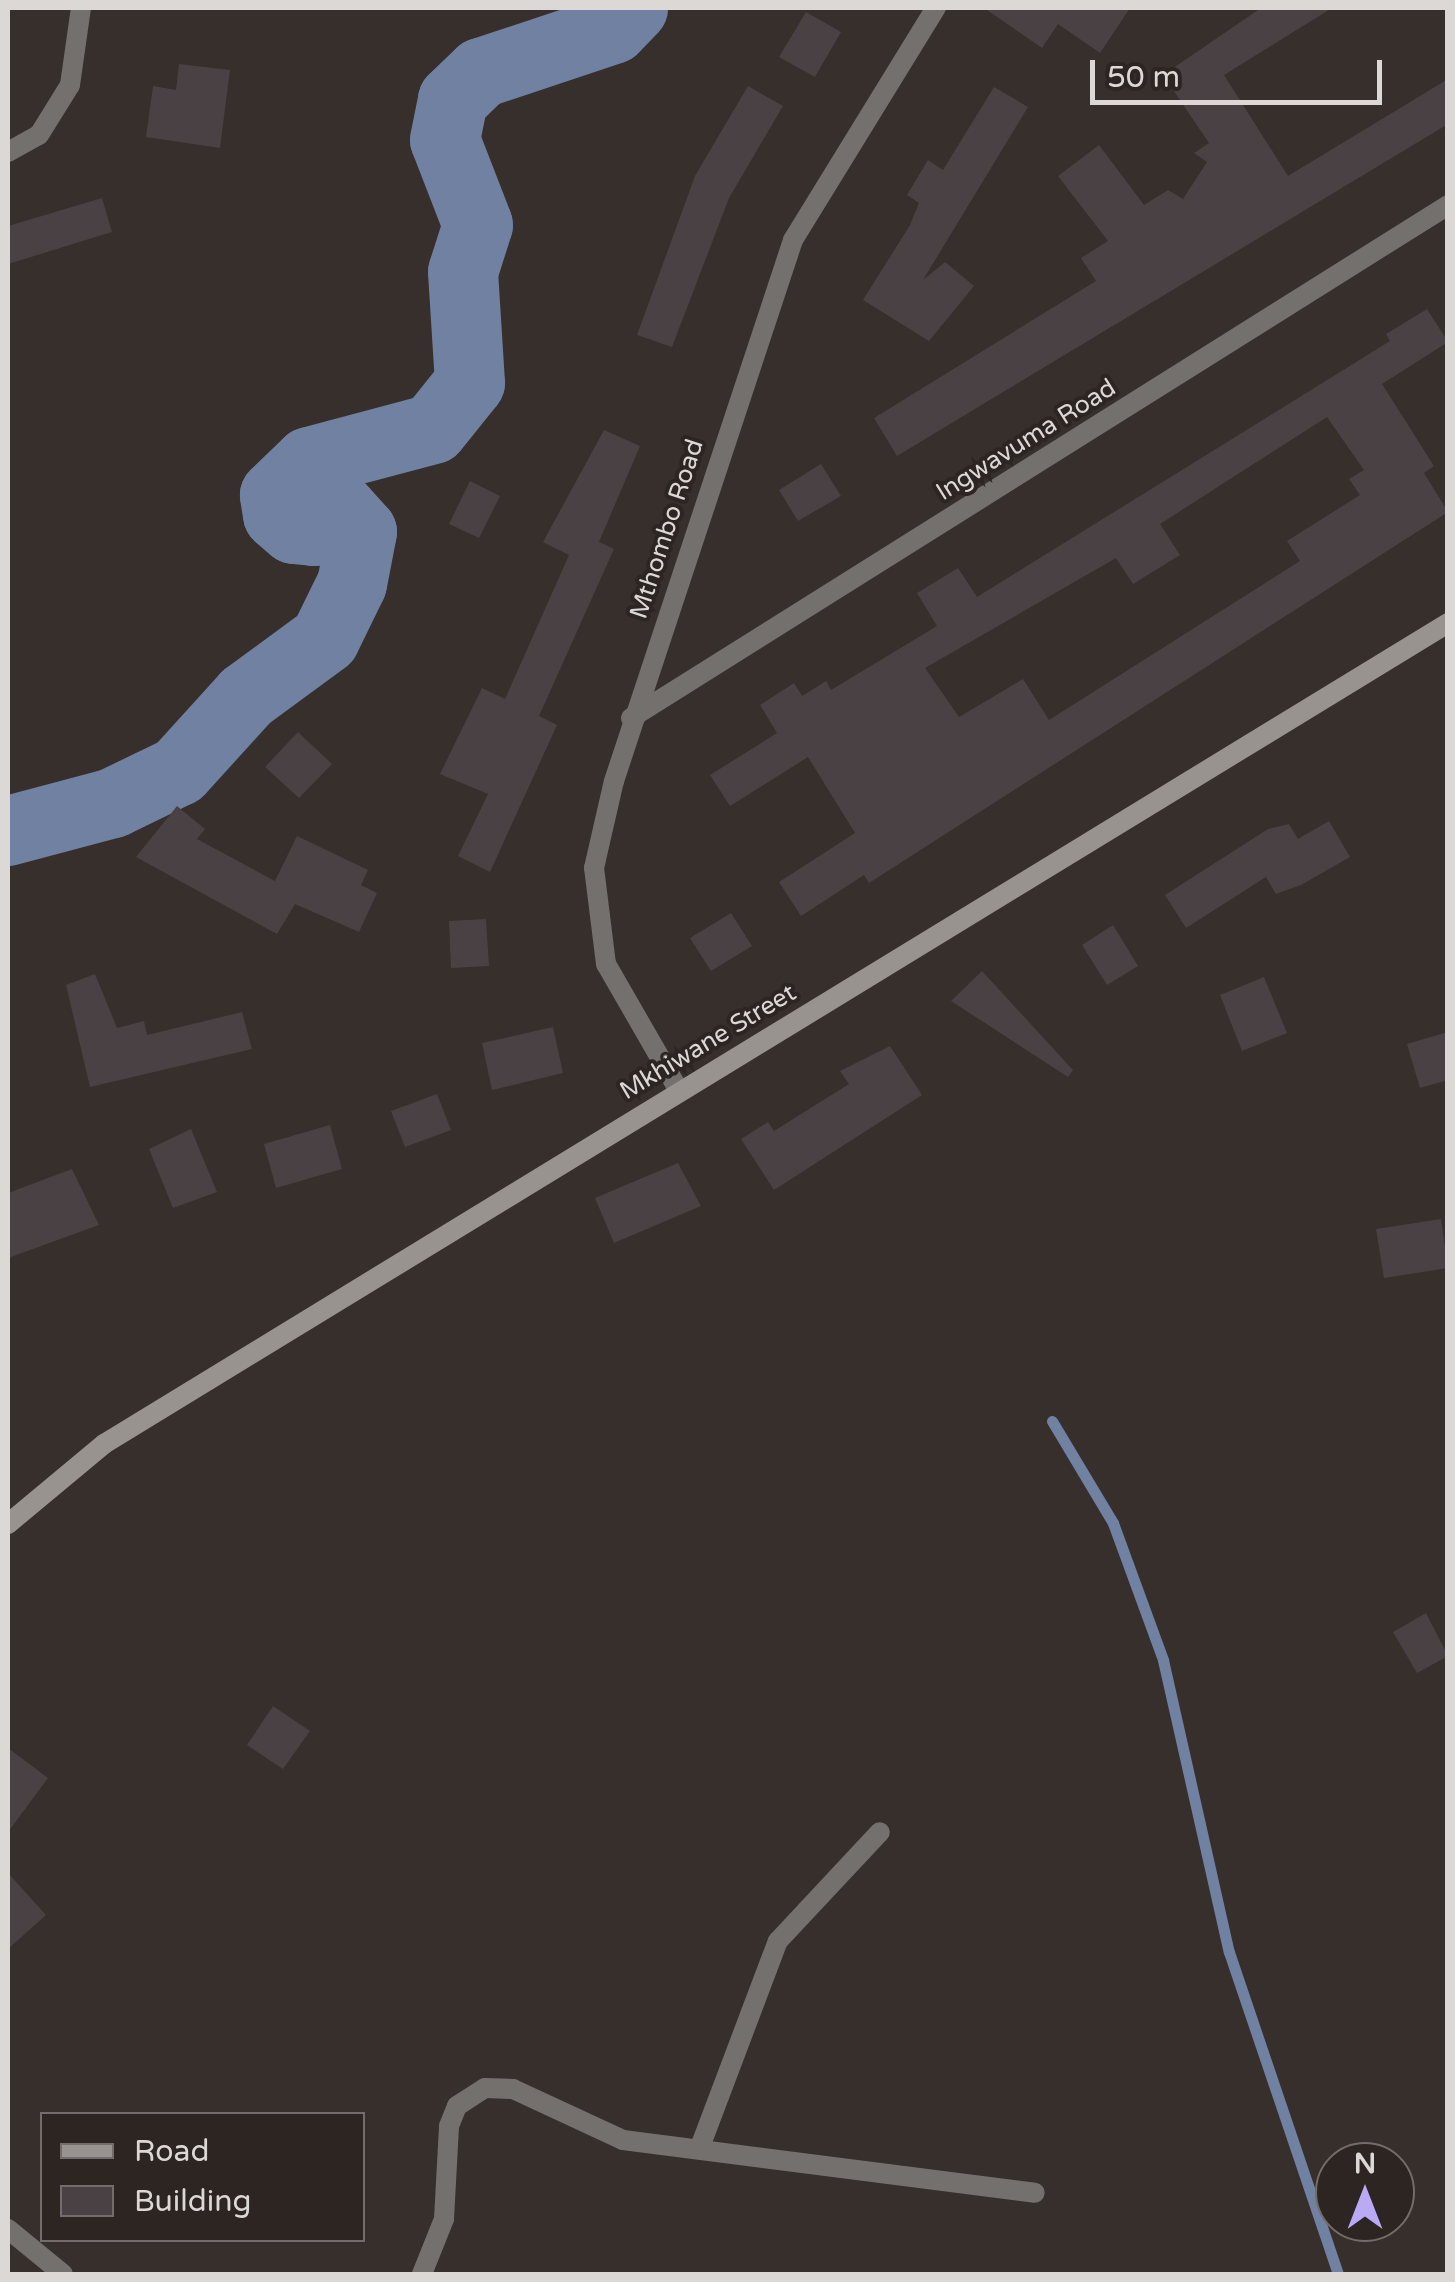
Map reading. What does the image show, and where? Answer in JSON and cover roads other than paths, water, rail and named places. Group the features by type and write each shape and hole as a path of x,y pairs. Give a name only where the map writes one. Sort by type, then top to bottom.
{"street":[{"path":"8,152 40,134 70,85 80,8"},
{"name":"Mthombo Road","path":"678,1089 606,964 594,868 631,718 794,240 936,8"},
{"name":"Ingwavuma Road","path":"631,718 1448,205"},
{"name":"Mkhiwane Street","path":"8,1524 104,1444 678,1089 1448,623"},
{"path":"700,2146 778,1941 880,1832"},
{"path":"422,2274 444,2219 444,2140 457,2106 485,2088 513,2090 623,2140 700,2146 1035,2193"},
{"path":"8,2229 64,2274"}],"waterway":[{"path":"8,831 113,803 179,771 246,697 325,639 352,584 362,532 342,510 314,531 294,529 278,515 275,495 309,462 433,429 470,383 463,272 478,225 445,140 453,100 481,73 613,29 633,8"},
{"path":"1052,1421 1113,1523 1163,1660 1229,1952 1338,2274"}]}
